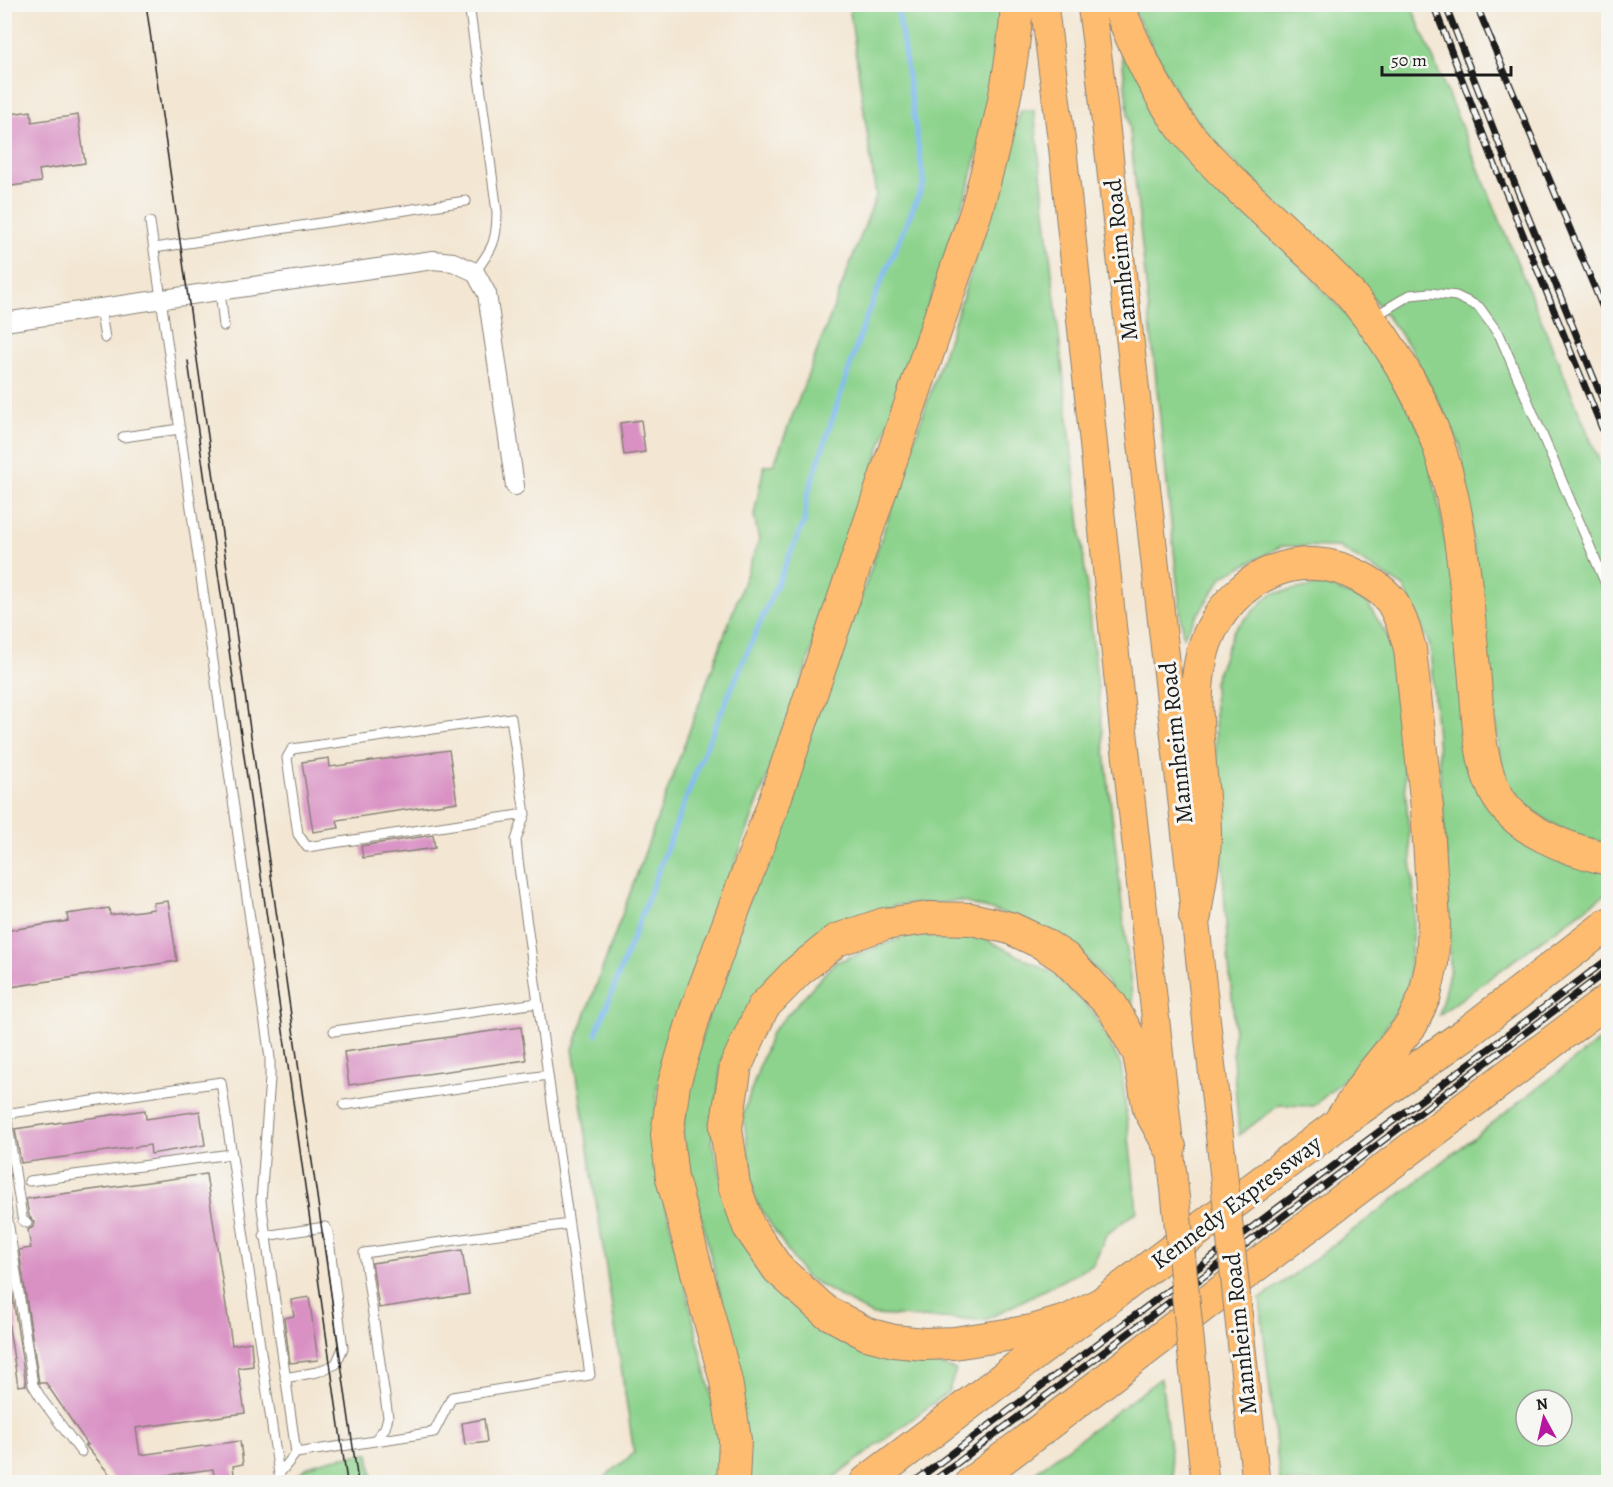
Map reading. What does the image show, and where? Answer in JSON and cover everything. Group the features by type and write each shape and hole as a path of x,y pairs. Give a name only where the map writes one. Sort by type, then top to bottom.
{"highway":[{"path":"733,1482 735,1440 726,1381 672,1178 667,1135 674,1084 696,1007 772,808 976,212 1002,119 1015,41 1017,4"},
{"path":"1118,4 1166,104 1188,135 1220,171 1347,291 1370,319 1417,395 1434,432 1458,523 1480,729 1486,765 1496,793 1512,814 1541,836 1576,852 1608,859"},
{"path":"1195,916 1205,836 1197,712 1199,665 1211,629 1234,596 1259,577 1284,566 1315,564 1345,568 1371,583 1391,601 1403,623 1410,649 1427,808 1434,922 1432,963 1425,995 1412,1024 1373,1072 1338,1124"},
{"path":"1104,1302 1069,1320 1032,1332 954,1343 924,1344 894,1341 867,1334 825,1311 778,1269 749,1227 734,1185 726,1128 736,1066 763,1007 798,970 837,940 884,924 929,918 970,918 1010,928 1042,943 1065,958 1112,1006 1139,1054 1149,1109 1170,1147"},
{"name":"Kennedy Expressway","path":"866,1482 1338,1124 1468,1032 1608,924"},
{"path":"972,1482 1608,1000"},
{"path":"980,1482 1035,1435"}],"main road":[{"name":"Mannheim Road","path":"1044,4 1063,152 1205,1482"},
{"name":"Mannheim Road","path":"1091,4 1195,916 1256,1482"}],"street":[{"path":"4,322 433,260 453,262 475,272 487,294 515,486"}],"lane":[{"path":"469,4 497,212 497,230 492,248 475,272"},
{"path":"154,248 466,201"},
{"path":"150,222 270,1058 261,1201 264,1236 296,1453 279,1478"},
{"path":"220,291 224,326"},
{"path":"1370,319 1410,295 1430,292 1456,296 1479,307 1500,336 1608,589"},
{"path":"100,309 105,338"},
{"path":"123,437 180,429"},
{"path":"296,1453 434,1432 452,1397 590,1375 516,840 525,814 511,718 292,749 287,758 298,834 307,846 525,814"},
{"path":"334,1031 538,1003"},
{"path":"344,1104 548,1075"},
{"path":"27,1223 22,1217 5,1114 220,1082 279,1478"},
{"path":"29,1181 231,1154"},
{"path":"4,1194 33,1385 81,1452"},
{"path":"375,1440 385,1428 388,1417 364,1253 569,1224"},
{"path":"264,1236 326,1227 328,1232 343,1348 336,1364 317,1372 285,1378"}],"green space":[{"path":"849,5 1003,5 993,91 970,182 785,729 674,1029 657,1089 656,1154 662,1190 721,1436 719,1482 599,1482 634,1453 573,1049 759,540 754,515 764,466 774,464 876,196"},
{"path":"1131,5 1411,5 1608,482 1608,842 1579,836 1550,822 1524,802 1503,772 1460,445 1410,347 1364,286 1243,172 1208,134 1178,96"},
{"path":"1121,46 1268,232 1370,339 1425,439 1506,828 1562,863 1608,871 1608,892 1439,1015 1450,969 1447,871 1430,646 1404,587 1339,547 1282,546 1223,576 1183,637"},
{"path":"1021,110 1034,110 1134,1014 1076,946 1023,919 959,901 897,905 828,929 769,978 722,1059 712,1141 732,1218 772,1288 839,1335 956,1370 948,1392 828,1482 746,1482 741,1381 682,1138 690,1073 721,976 867,580 969,278"},
{"path":"1323,584 1367,602 1394,647 1415,908 1407,995 1362,1063 1314,1106 1279,1105 1239,1135 1233,1058 1234,1018 1216,755 1214,682 1234,630 1271,594"},
{"path":"973,933 1051,972 1092,1011 1121,1065 1137,1211 1106,1235 1093,1265 985,1320 872,1315 804,1276 755,1200 743,1114 771,1033 834,963 906,936"},
{"path":"1608,1034 1608,1482 1280,1482 1260,1299 1392,1201"},
{"path":"1161,1378 1174,1482 1022,1482"},
{"path":"369,1453 373,1482 293,1482 306,1468 326,1460"}],"building":[{"path":"31,111 32,122 78,115 85,163 39,170 41,182 4,187 4,115"},
{"path":"641,420 645,452 624,455 620,423"},
{"path":"449,750 457,802 337,820 339,828 313,832 302,762 329,758 330,767"},
{"path":"433,835 435,848 363,858 361,846"},
{"path":"168,901 177,961 4,988 4,931 68,921 67,914 109,908 110,915 154,909 153,903"},
{"path":"521,1027 526,1060 349,1085 344,1052"},
{"path":"145,1110 146,1119 200,1111 205,1145 151,1154 150,1145 21,1163 15,1129"},
{"path":"206,1174 232,1345 251,1342 253,1366 238,1368 245,1413 136,1428 140,1455 240,1441 243,1464 233,1466 235,1482 215,1482 213,1469 144,1478 144,1482 116,1482 85,1445 88,1445 46,1383 39,1383 19,1250 31,1248 28,1230 33,1227 34,1222 29,1216 26,1199"},
{"path":"462,1250 469,1294 379,1308 372,1263"},
{"path":"4,1252 6,1252 26,1385 18,1386 4,1294"},
{"path":"309,1297 318,1360 290,1363 284,1318 294,1316 291,1300"},
{"path":"484,1419 487,1442 465,1445 462,1423"}],"waterway":[{"path":"596,1034 703,754 804,522 807,496 867,315 924,183 897,4"}],"tram line":[{"path":"146,4 358,1482"},
{"path":"188,361 347,1482"}],"railway":[{"path":"1433,4 1500,178 1608,443"},
{"path":"1445,4 1510,172 1608,413"},
{"path":"1476,4 1608,320"},
{"path":"914,1482 1608,959"},
{"path":"932,1482 1608,970"}]}
